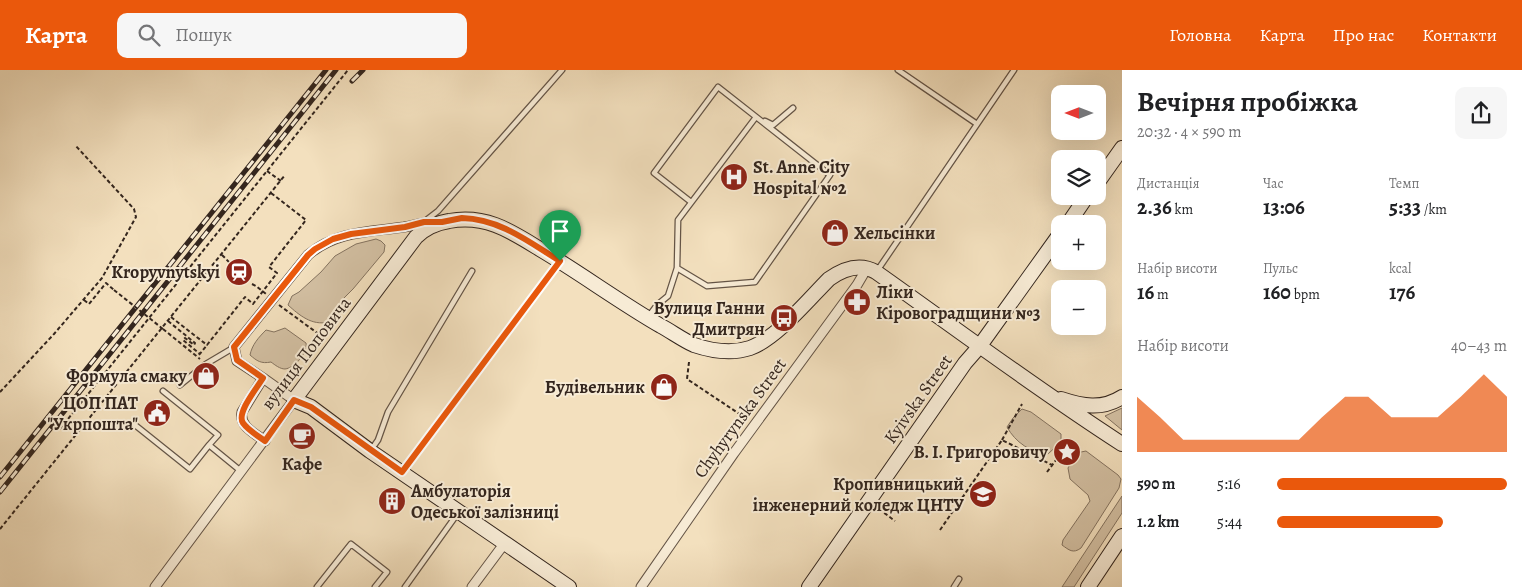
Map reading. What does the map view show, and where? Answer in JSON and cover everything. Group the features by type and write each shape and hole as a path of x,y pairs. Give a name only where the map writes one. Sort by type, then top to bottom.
{"street":[{"path":"1106,171 1122,148"},
{"path":"569,587 370,451 311,407 294,400 237,360 234,347 308,255 315,249 333,239 351,234 405,227 424,222 442,222 462,218 502,226 560,261 647,318 693,344 716,350 749,348 763,342 777,331 838,272 855,267 872,270 968,337 979,347 1122,444"},
{"name":"вулиця Поповича","path":"155,587 416,237 425,228 442,222"},
{"name":"Kyivska Street","path":"809,587 965,363 979,347 1051,247"},
{"name":"Chyhyrynska Street","path":"641,587 755,424 857,284 872,270"},
{"path":"263,378 242,412 241,417 245,426 265,441"},
{"path":"1046,393 1086,406 1107,404 1122,397"},
{"path":"1088,587 1122,536"},
{"path":"472,587 504,544"}],"lane":[{"path":"424,222 438,211 562,70"},
{"path":"898,70 977,124"},
{"path":"872,270 1014,70"},
{"path":"677,268 707,286 755,282 830,176 718,87 654,173 691,202"},
{"path":"755,116 773,125 793,108"},
{"path":"647,318 656,305 668,296 677,268 678,220 755,116"},
{"path":"402,472 560,261"},
{"path":"370,451 378,440 388,412 472,271"},
{"path":"180,385 206,364 234,347"},
{"path":"135,425 190,469 218,434 163,391"},
{"path":"209,445 242,472"},
{"path":"405,587 459,512"},
{"path":"317,587 351,544 387,572 375,587"},
{"path":"954,587 959,579"}],"path":[{"path":"60,429 348,70"},
{"path":"0,392 102,278 136,216 134,209 75,145"},
{"path":"267,171 280,181"},
{"path":"0,529 285,176"},
{"path":"198,357 245,297 253,304 277,273 269,267 306,220 271,193"},
{"path":"221,254 231,264"},
{"path":"84,300 89,304 106,283 206,364"},
{"path":"252,284 263,291"},
{"path":"172,317 207,345"},
{"path":"297,318 324,338"},
{"path":"168,321 195,343 194,345 185,338 183,340 200,354"},
{"path":"689,362 687,379 755,424"},
{"path":"940,530 1002,440 1022,404"},
{"path":"1002,440 1052,465"},
{"path":"1047,472 1068,444"},
{"path":"879,509 894,521"}],"shaded area":[{"path":"376,239 385,245 384,252 342,300 328,322 311,321 301,316 288,305 292,296 321,272 335,256 356,244"},
{"path":"285,328 306,343 305,351 297,363 283,369 271,362 259,362 250,355 252,348 266,330 274,332"},
{"path":"1122,408 1122,430 1105,416"},
{"path":"1022,409 1031,412 1061,434 1061,442 1048,454 1024,446 1007,427"},
{"path":"1086,451 1121,479 1119,488 1081,548 1073,551 1062,545 1063,540 1090,501 1088,495 1070,479 1068,468 1074,457"},
{"path":"1122,496 1122,513 1074,587 1062,587"}],"railway":[{"path":"0,477 326,70"},
{"path":"0,492 336,70"},
{"path":"352,81 363,70"}],"place":[{"name":"St. Anne City Hospital №2","path":"734,177"},
{"name":"Хельсінки","path":"835,233"},
{"name":"Kropyvnytskyi","path":"239,272"},
{"name":"Ліки Кіровоградщини №3","path":"857,302"},
{"name":"Вулиця Ганни Дмитрян","path":"784,318"},
{"name":"Формула смаку","path":"206,376"},
{"name":"Будівельник","path":"664,387"},
{"name":"ЦОП ПАТ \"Укрпошта\"","path":"157,413"},
{"name":"Кафе","path":"302,436"},
{"name":"В. І. Григоровичу","path":"1067,452"},
{"name":"Кропивницький інженерний коледж ЦНТУ","path":"983,494"},
{"name":"Амбулаторія Одеської залізниці","path":"392,501"}],"route":[{"path":"462,218 502,226 560,261 402,472 370,451 311,407 294,400 265,441 242,422 242,412 263,378 237,360 234,347 308,255 323,244 351,234 462,218"}]}
